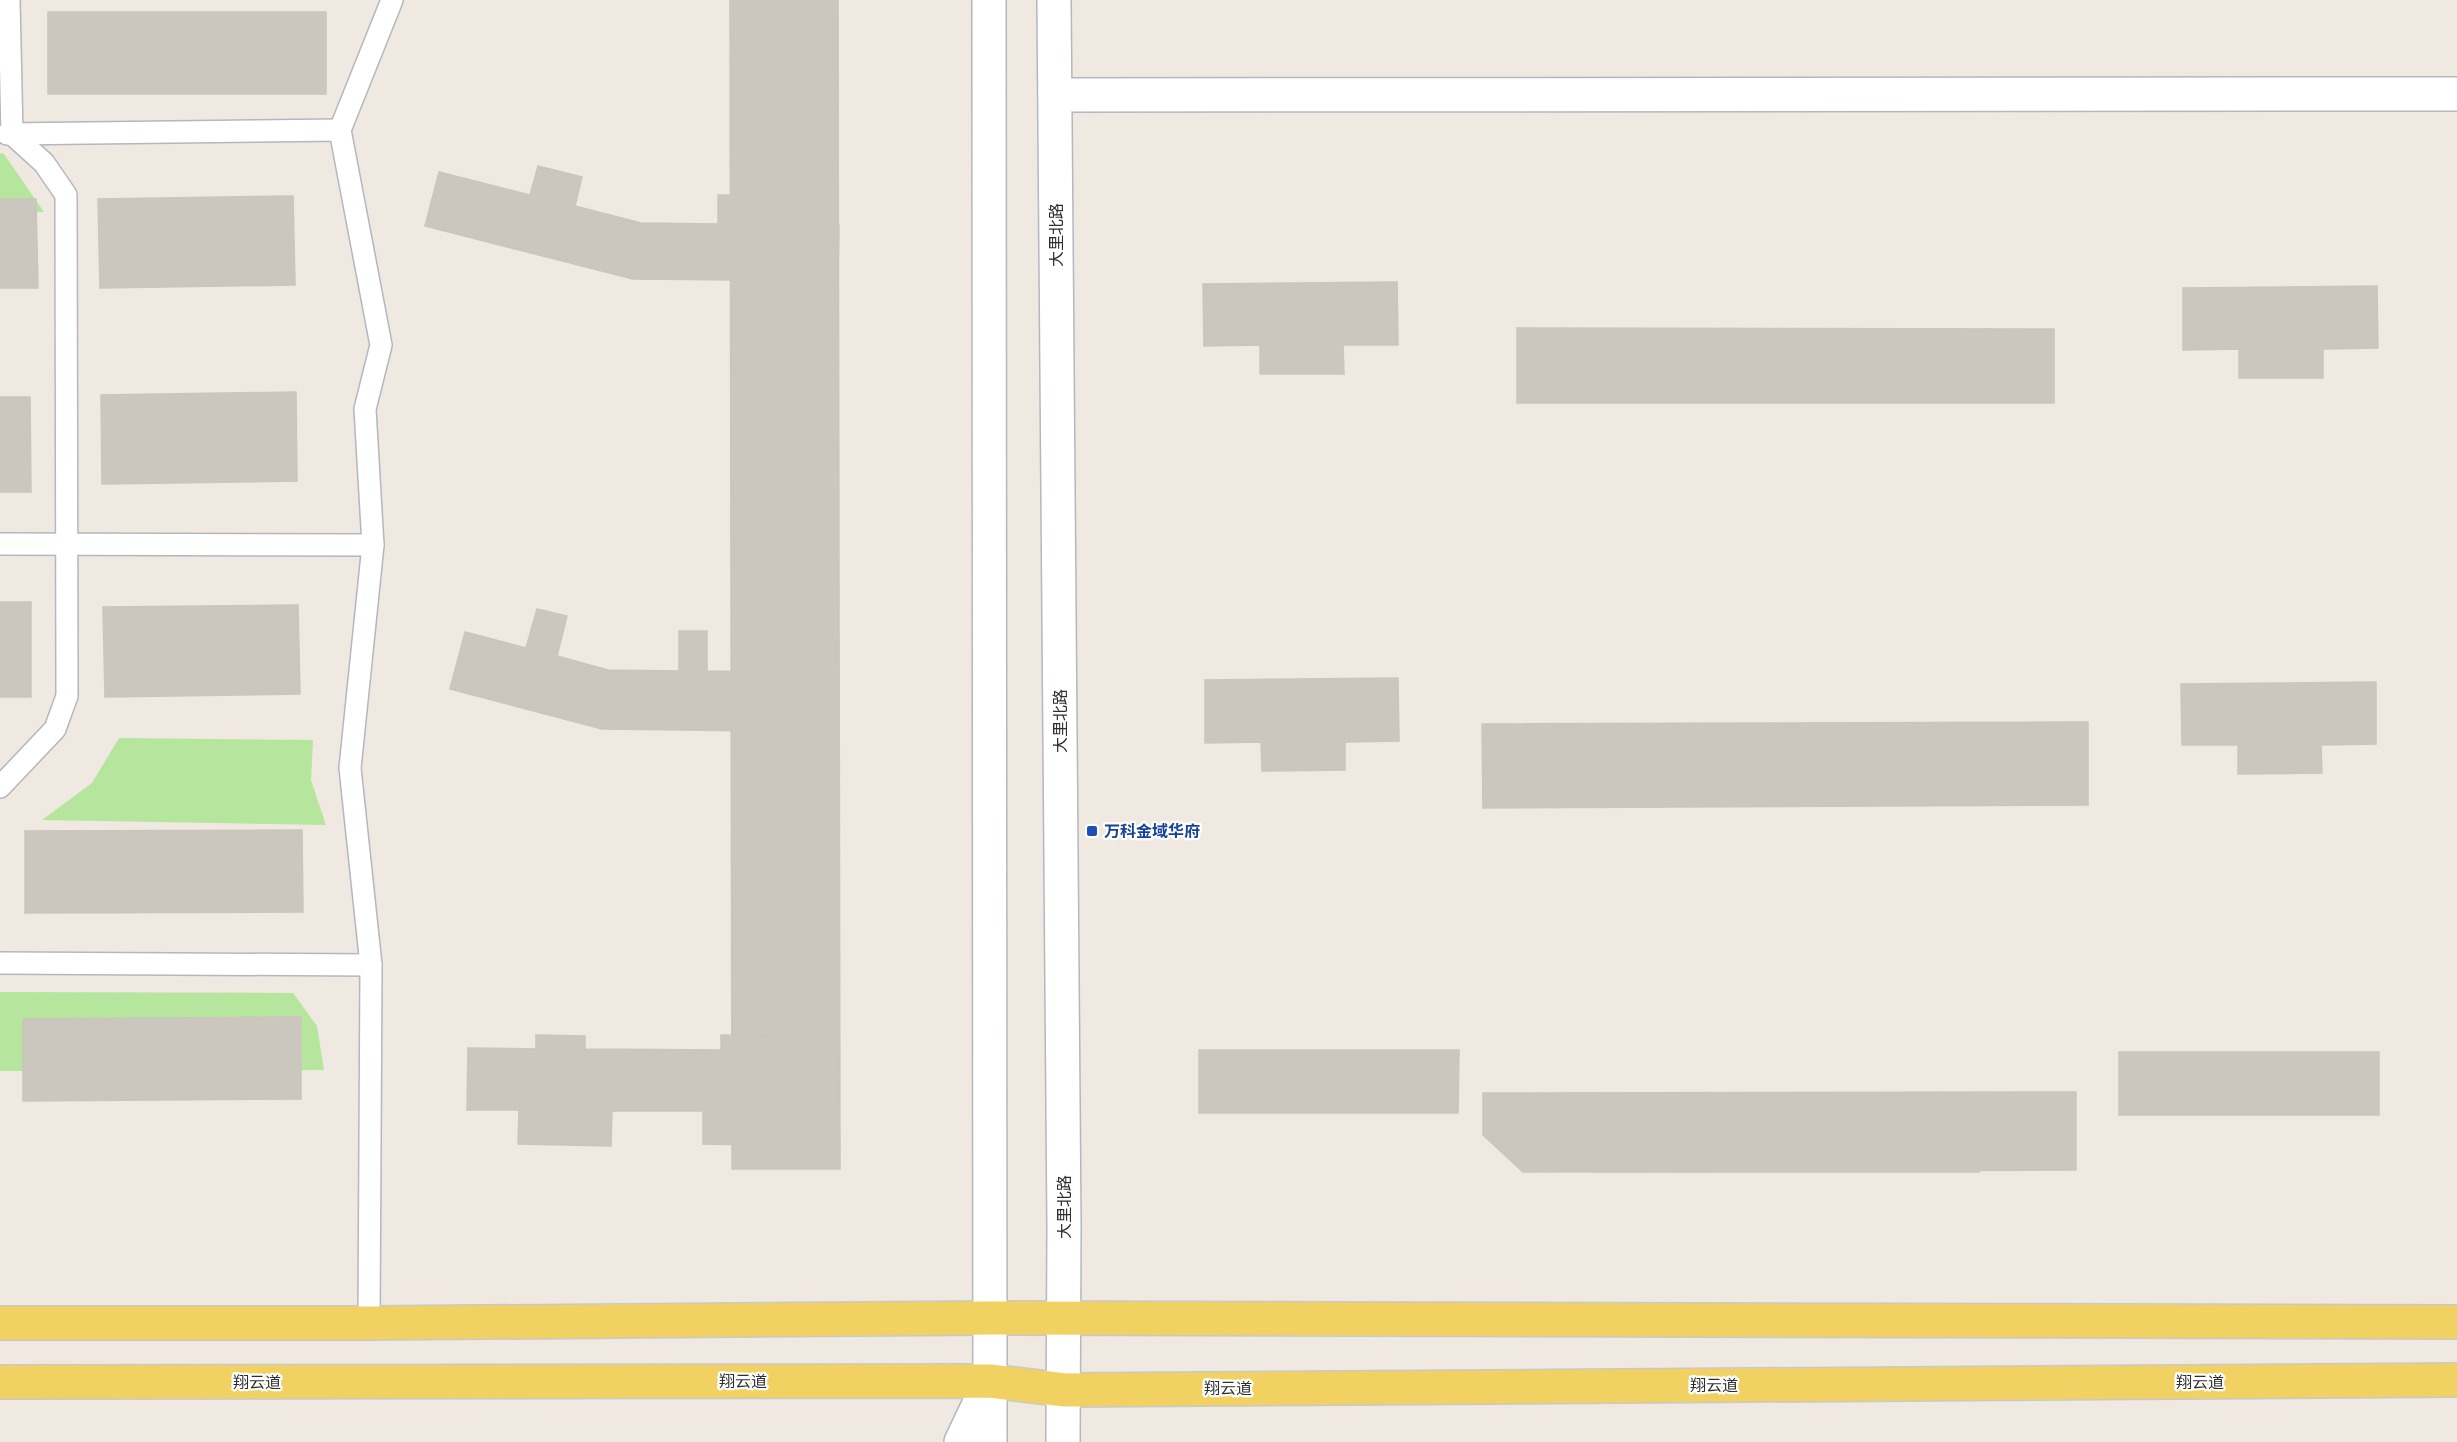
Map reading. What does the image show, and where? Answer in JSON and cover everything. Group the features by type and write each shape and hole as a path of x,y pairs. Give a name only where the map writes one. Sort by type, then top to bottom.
{"main road":[{"path":"989,0 990,1442"},
{"name":"大里北路","path":"1054,0 1065,1318 1063,1442"},
{"path":"1055,95 2457,93"},
{"path":"0,1323 369,1323 990,1318 2457,1322"},
{"name":"翔云道","path":"0,1382 990,1381 1065,1390 2457,1380"},
{"path":"961,1442 990,1381"},
{"path":"1065,1390 1081,1442"}],"lane":[{"path":"6,134 9,0"},
{"path":"369,1323 371,965 350,768 373,545 365,408 381,345 340,130 392,0"},
{"path":"6,134 340,130"},
{"path":"0,787 55,729 67,696 66,195 45,163 6,134"},
{"path":"0,544 373,545"},
{"path":"0,963 371,965"}],"green space":[{"path":"0,153 4,154 44,212 0,212"},
{"path":"119,738 313,740 311,780 326,825 42,820 92,783"},
{"path":"0,992 293,993 317,1026 324,1070 0,1071"}],"building":[{"path":"730,0 838,0 840,1169 732,1169"},
{"path":"48,12 326,12 326,94 48,94"},
{"path":"538,166 582,177 575,206 641,223 718,224 718,195 769,195 768,224 839,225 838,281 633,279 425,226 439,172 530,195"},
{"path":"293,196 295,285 100,288 98,199"},
{"path":"0,199 36,199 38,288 0,288"},
{"path":"1397,282 1398,345 1343,345 1344,374 1260,374 1260,345 1204,346 1203,284"},
{"path":"2377,286 2378,348 2323,349 2323,378 2239,378 2239,349 2183,350 2183,288"},
{"path":"1517,328 2054,329 2054,403 1517,403"},
{"path":"296,392 297,481 102,484 101,395"},
{"path":"0,397 30,397 31,492 0,492"},
{"path":"0,602 31,602 31,697 0,697"},
{"path":"298,605 300,694 105,697 103,607"},
{"path":"537,609 567,616 557,656 608,670 679,671 679,631 707,631 707,671 759,672 759,731 602,729 450,689 465,632 526,648"},
{"path":"1398,678 1399,741 1345,742 1345,770 1262,771 1261,742 1205,743 1205,680"},
{"path":"2376,682 2376,744 2321,745 2322,773 2238,774 2238,745 2182,745 2181,684"},
{"path":"2088,722 2088,805 1483,808 1482,724"},
{"path":"302,830 303,912 25,913 25,831"},
{"path":"301,1017 301,1099 23,1101 23,1019"},
{"path":"536,1035 585,1036 585,1049 721,1050 721,1035 770,1036 770,1051 839,1052 838,1113 792,1113 792,1146 703,1144 703,1111 612,1111 611,1146 518,1144 519,1110 467,1110 468,1048 536,1049"},
{"path":"1199,1050 1459,1050 1458,1113 1199,1113"},
{"path":"2119,1052 2379,1052 2379,1115 2119,1115"},
{"path":"2076,1092 2076,1170 1523,1172 1483,1135 1483,1093"},
{"path":"1979,1111 1979,1172 1592,1172 1592,1112"}],"place":[{"name":"万科金域华府","path":"1092,831"}]}
